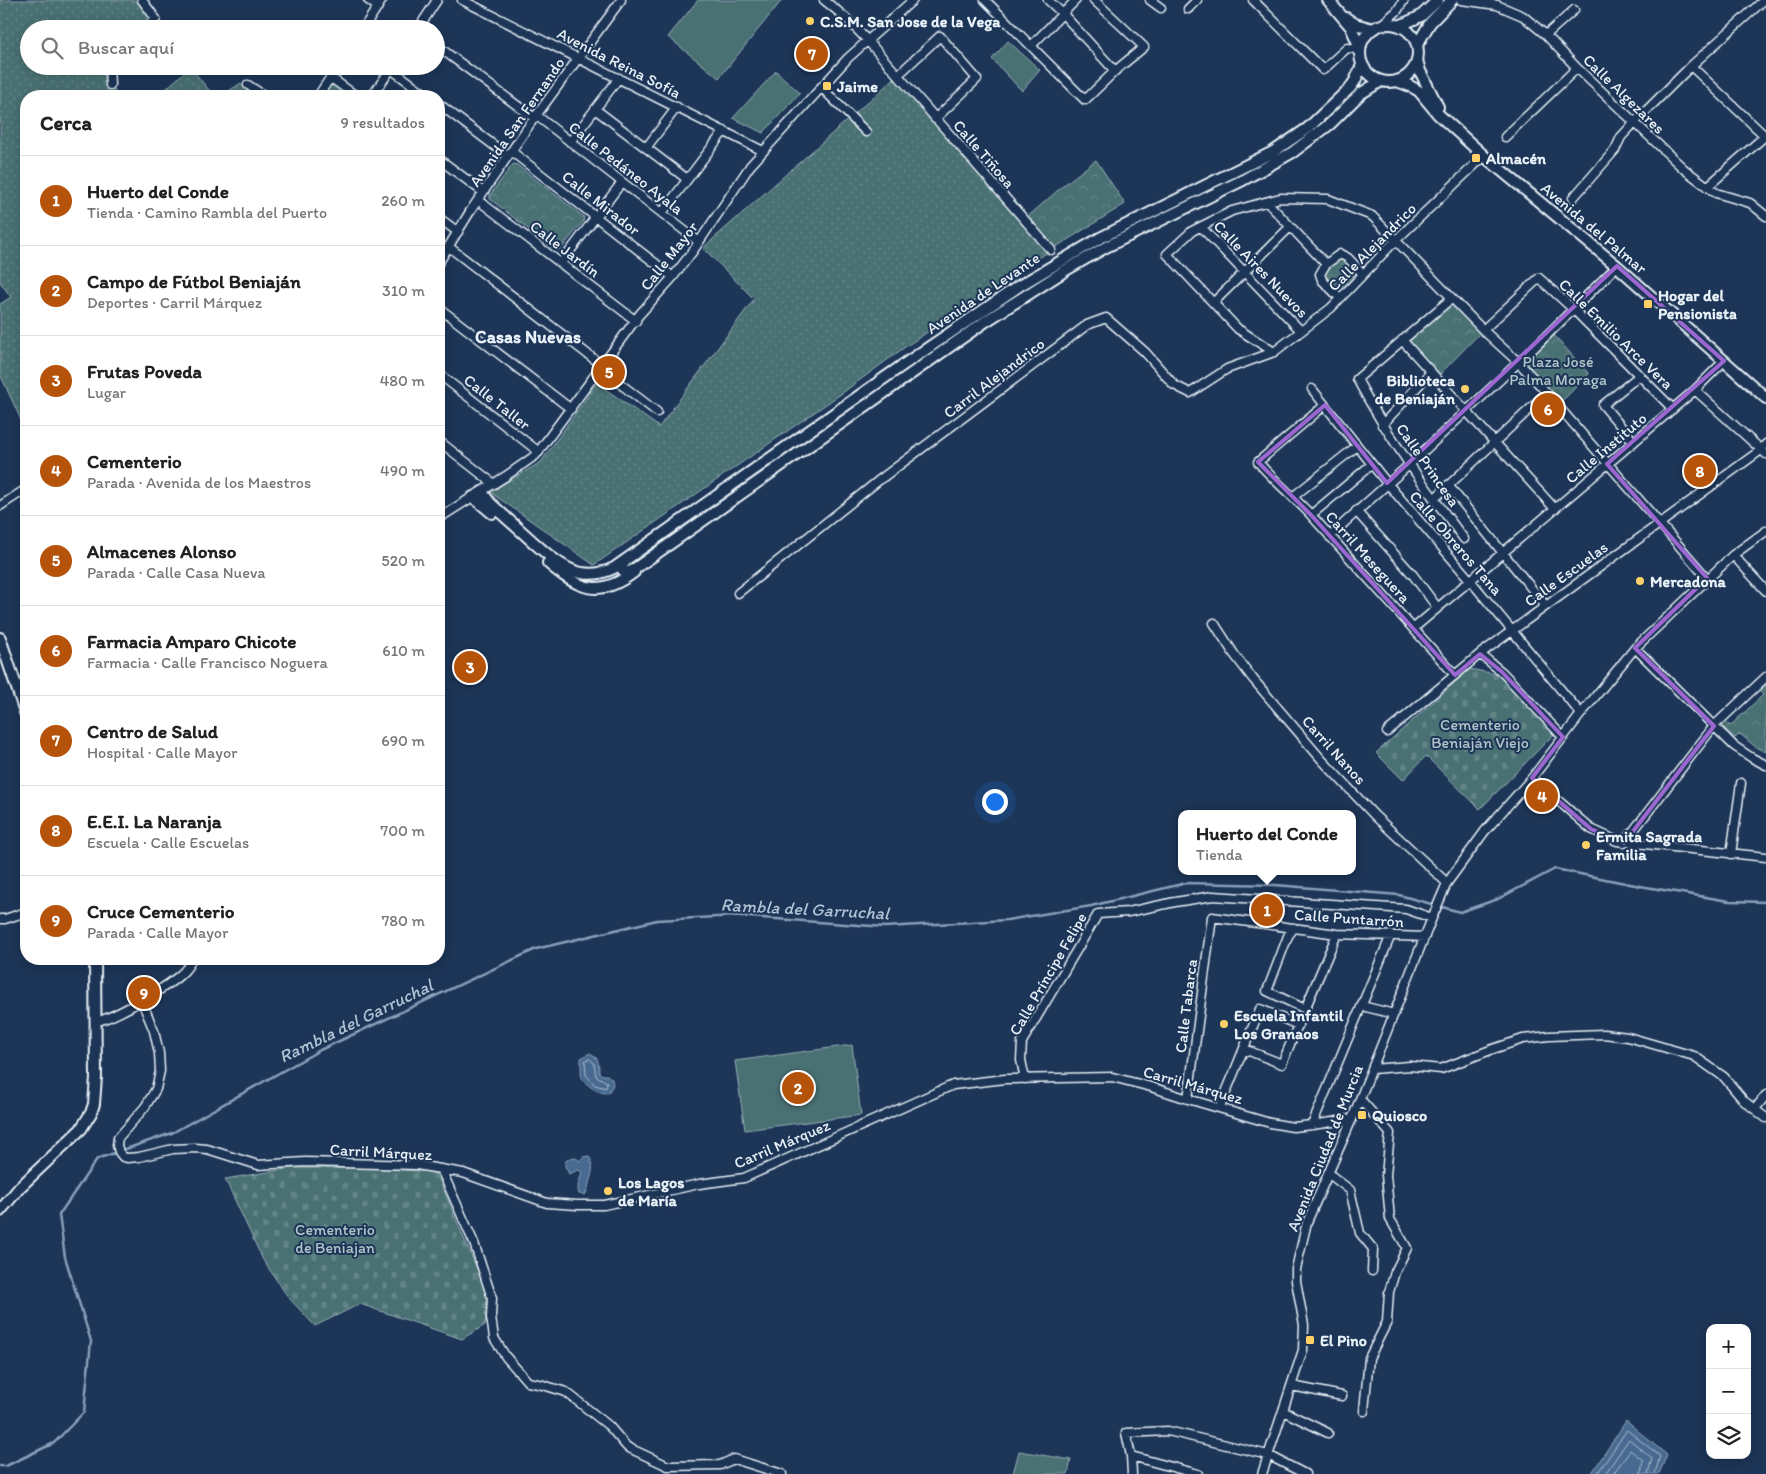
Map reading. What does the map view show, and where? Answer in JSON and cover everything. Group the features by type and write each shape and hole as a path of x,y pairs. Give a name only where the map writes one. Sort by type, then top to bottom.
{"main road":[{"path":"1328,0 1351,27 1360,51 1362,65 1370,76 1382,81 1396,81 1410,73 1417,60 1416,45 1412,35 1393,24 1377,27 1354,24 1344,17"},
{"path":"1399,26 1421,16 1438,0"},
{"path":"1416,45 1430,23 1452,0"},
{"path":"1360,51 1364,37 1377,27"},
{"name":"Avenida del Palmar","path":"1417,60 1420,71 1446,121"},
{"name":"Avenida de Levante","path":"477,494 554,560 568,569 584,573 600,573 611,570 919,354 1020,286 1100,238 1239,170 1287,143 1315,122 1350,88 1362,65"},
{"name":"Avenida de Levante","path":"625,562 622,564 622,569 628,572 994,316 1066,270 1106,247 1278,161 1318,134 1360,94 1382,81"},
{"name":"Avenida del Palmar","path":"1396,81 1418,91 1432,108 1484,156 1617,266 1766,398"},
{"name":"Avenida de Levante","path":"477,494 564,578 581,586 596,588 614,585 630,575 658,552"},
{"path":"0,638 20,697"},
{"path":"0,1211 20,1187 73,1138 88,1120 94,1104 95,1091 95,965"}],"street":[{"path":"142,0 156,19 155,20"},
{"path":"368,0 380,3 369,20"},
{"path":"424,20 437,0"},
{"name":"Avenida Reina Sofía","path":"462,0 763,151"},
{"path":"476,7 482,0"},
{"name":"Calle Tiñosa","path":"824,0 845,17 867,40 1051,250"},
{"name":"Calle Mayor","path":"445,514 528,462 539,452 650,302 673,277 699,242 744,174 763,151 867,40 913,0"},
{"path":"985,0 1085,100 1115,71 1144,47 1094,0"},
{"path":"1048,0 1115,71"},
{"path":"1030,46 1076,0"},
{"path":"1150,0 1161,8"},
{"path":"1188,9 1197,0"},
{"path":"1253,0 1323,70 1347,48 1360,51"},
{"path":"1377,27 1397,11 1404,0"},
{"name":"Calle Algezares","path":"1461,0 1482,2 1510,9 1523,16 1546,35 1577,68 1684,170 1716,193 1750,203 1766,215"},
{"path":"1574,198 1615,150 1621,138 1634,123 1691,66 1764,0"},
{"name":"Avenida San Fernando","path":"445,253 483,192 618,1"},
{"path":"1546,35 1574,10"},
{"path":"898,75 940,36 977,79 935,119"},
{"name":"Calle Pedáneo Ayala","path":"445,52 570,142 699,242"},
{"path":"1691,66 1765,136 1707,186"},
{"path":"1505,137 1577,68"},
{"path":"110,75 110,84"},
{"path":"376,90 386,75"},
{"path":"402,75 421,90"},
{"path":"322,90 330,77 348,90"},
{"path":"570,142 619,78"},
{"path":"248,85 256,90"},
{"path":"821,87 866,132"},
{"path":"646,148 677,107"},
{"name":"Calle Mirador","path":"445,108 510,153 673,277"},
{"path":"595,109 687,179"},
{"path":"662,213 724,131"},
{"name":"Calle Alejandrico","path":"1274,352 1331,308 1396,240 1484,156"},
{"path":"445,164 483,192"},
{"path":"562,263 622,182"},
{"path":"1274,352 1238,329 1167,254 1192,231 1232,211 1280,198 1328,199 1372,216 1547,393 1707,578"},
{"name":"Calle Jardín","path":"478,200 636,321"},
{"path":"1267,202 1326,264"},
{"path":"445,222 458,232"},
{"name":"Calle Aires Nuevos","path":"1201,227 1301,331"},
{"path":"1213,303 1290,227"},
{"path":"449,247 657,412"},
{"path":"1340,298 1322,280 1320,274 1326,264 1340,254 1348,258 1363,274"},
{"path":"1330,537 1356,511 1410,464 1617,266"},
{"name":"Calle Emilio Arce Vera","path":"1483,330 1539,278 1573,309 1673,409"},
{"path":"1452,298 1402,340 1555,509"},
{"path":"445,313 571,409"},
{"name":"Carril Alejandrico","path":"738,593 883,478 1087,325 1106,318 1145,352 1174,385 1190,393 1227,369 1274,352"},
{"name":"Calle Princesa","path":"1402,340 1357,379 1382,425 1464,538"},
{"name":"Calle Instituto","path":"1414,628 1673,409 1724,361"},
{"path":"1382,425 1431,372"},
{"path":"1634,442 1603,406 1640,375"},
{"name":"Calle Taller","path":"445,379 539,452"},
{"name":"Calle Obreros Tana","path":"1312,389 1387,483 1581,714"},
{"path":"1695,390 1764,449"},
{"path":"1434,499 1547,393"},
{"name":"Carril Meseguera","path":"1325,406 1258,462 1272,479 1294,496 1455,675"},
{"path":"445,446 494,484"},
{"path":"1294,496 1357,446"},
{"name":"Calle Escuelas","path":"1387,732 1480,654 1658,523 1764,449"},
{"path":"1311,515 1372,464"},
{"path":"1448,485 1545,606"},
{"path":"0,506 20,493"},
{"path":"1356,511 1413,575 1437,607"},
{"name":"Avenida Ciudad de Murcia","path":"1262,1474 1301,1361 1305,1341 1296,1281 1297,1262 1307,1222 1352,1119 1447,883 1485,831 1532,778 1635,648 1732,555 1766,531"},
{"path":"1732,555 1766,591"},
{"name":"Carril Nanos","path":"1214,624 1253,679 1322,760 1375,816 1447,883"},
{"path":"1635,648 1743,752 1766,765"},
{"path":"1480,654 1502,672 1563,737"},
{"path":"1624,843 1714,726 1766,677"},
{"path":"1532,778 1591,829 1609,838 1624,843 1766,857"},
{"path":"1731,854 1741,783"},
{"name":"Calle Príncipe Felipe","path":"1025,1079 1021,1060 1022,1042 1098,914 1128,912 1213,896 1406,909 1432,918"},
{"path":"0,919 20,914"},
{"name":"Calle Puntarrón","path":"1212,917 1337,934 1425,937"},
{"name":"Calle Tabarca","path":"1188,1099 1212,917"},
{"path":"1294,928 1288,936 1267,991 1305,1008 1337,934"},
{"path":"1312,1126 1390,935"},
{"path":"96,1021 110,1018 181,975 189,965"},
{"name":"Carril Márquez","path":"141,999 154,1031 159,1053 160,1071 156,1089 145,1107 118,1138 117,1145 123,1157 139,1157 173,1149 195,1148 207,1149 216,1154 258,1165 305,1162 416,1165 463,1174 547,1203 604,1205 699,1184 744,1178 953,1085 1005,1079 1112,1077 1270,1122 1293,1126 1312,1126 1352,1119"},
{"path":"1362,1006 1394,1014"},
{"path":"1220,1107 1260,1010 1298,1025 1282,1064 1244,1049"},
{"path":"1372,1069 1410,1066 1441,1069 1493,1048 1523,1039 1604,1034 1628,1037 1694,1056 1724,1077 1744,1101 1766,1118"},
{"path":"1755,1109 1766,1095"},
{"path":"1360,1099 1390,1133 1386,1175 1390,1219 1407,1248 1395,1272 1389,1292 1387,1322 1369,1358 1364,1411"},
{"path":"441,1169 474,1243 492,1298 494,1338 506,1357 528,1382 566,1392 609,1426 627,1447 668,1466 720,1465 734,1459 782,1474"},
{"path":"1328,1173 1350,1190 1360,1233 1373,1249 1372,1272"},
{"path":"1292,1386 1342,1396"},
{"path":"1283,1411 1328,1433"},
{"path":"1132,1474 1131,1456 1126,1433 1168,1431 1268,1455 1305,1474"},
{"path":"1131,1456 1198,1474"}],"highlighted area":[{"path":"1617,266 1724,361 1607,464 1707,578 1635,648 1714,726 1624,843 1591,829 1532,778 1563,737 1502,672 1480,654 1455,675 1311,515 1258,462 1325,405 1387,483"}],"green space":[{"path":"0,0 142,0 156,19 155,20 20,20 20,75 108,75 114,90 20,90 20,418 0,374 0,304 11,297 0,282"},
{"path":"698,0 782,0 719,78 668,37"},
{"path":"1008,41 1040,70 1022,91 992,59"},
{"path":"776,71 800,93 763,133 733,118"},
{"path":"181,75 197,75 209,90 165,90"},
{"path":"898,75 1051,250 905,347 845,391 594,565 490,492 541,462 597,383 659,427 754,299 703,248"},
{"path":"330,77 346,89 345,90 322,90"},
{"path":"241,83 253,90 230,90"},
{"path":"1096,160 1125,204 1051,250 1024,220"},
{"path":"513,164 517,165 584,217 583,222 560,250 555,250 490,199 490,195"},
{"path":"1340,254 1359,270 1336,294 1322,280 1326,264"},
{"path":"1452,298 1483,330 1439,375 1407,341"},
{"name":"Plaza José Palma Moraga","path":"1553,334 1589,374 1561,402 1524,363"},
{"name":"Cementerio Beniaján Viejo","path":"1470,669 1501,675 1555,733 1480,809 1426,756 1403,780 1376,753"},
{"path":"1766,684 1766,752 1757,748 1740,734 1735,738 1722,726 1726,722 1730,726 1763,695 1759,691"},
{"path":"852,1045 861,1115 745,1130 735,1061"},
{"name":"Cementerio de Beniajan","path":"292,1168 369,1168 436,1172 488,1295 485,1325 462,1339 360,1304 315,1326 288,1297 263,1260 225,1179"},
{"path":"1019,1451 1071,1460 1068,1474 1013,1474"}],"water":[{"path":"590,1053 598,1061 599,1073 607,1075 612,1079 613,1085 608,1093 600,1092 593,1088 581,1077 581,1058"},
{"path":"589,1156 592,1170 588,1189 585,1195 579,1194 578,1186 582,1172 578,1170 569,1174 565,1162 568,1159 576,1158 580,1161 583,1157"},
{"path":"1626,1421 1667,1455 1659,1474 1591,1474"}],"waterway":[{"name":"Rambla del Garruchal","path":"0,1466 6,1466 54,1443 84,1412 91,1341 65,1257 59,1215 97,1159 172,1133 320,1050 536,949 657,920 737,916 885,927 1007,920 1091,906 1186,883 1275,885 1399,895 1460,912 1498,899 1555,869 1729,901 1766,902"}],"place":[{"name":"C.S.M. San Jose de la Vega","path":"810,21"},
{"name":"Centro de Salud","path":"812,54"},
{"name":"Jaime","path":"827,86"},
{"name":"Almacén","path":"1476,158"},
{"name":"Hogar del Pensionista","path":"1648,304"},
{"name":"Almacenes Alonso","path":"609,372"},
{"name":"Biblioteca de Beniaján","path":"1465,389"},
{"name":"Farmacia Amparo Chicote","path":"1548,409"},
{"name":"E.E.I. La Naranja","path":"1700,471"},
{"name":"Mercadona","path":"1640,581"},
{"name":"Frutas Poveda","path":"470,667"},
{"name":"Cementerio","path":"1542,796"},
{"name":"Ermita Sagrada Familia","path":"1586,845"},
{"name":"Huerto del Conde","path":"1267,910"},
{"name":"Cruce Cementerio","path":"144,993"},
{"name":"Escuela Infantil Los Granaos","path":"1224,1024"},
{"name":"Campo de Fútbol Beniaján","path":"798,1088"},
{"name":"Quiosco","path":"1362,1115"},
{"name":"Los Lagos de María","path":"608,1191"},
{"name":"El Pino","path":"1310,1340"}],"district":[{"name":"Casas Nuevas","path":"528,337"}]}
